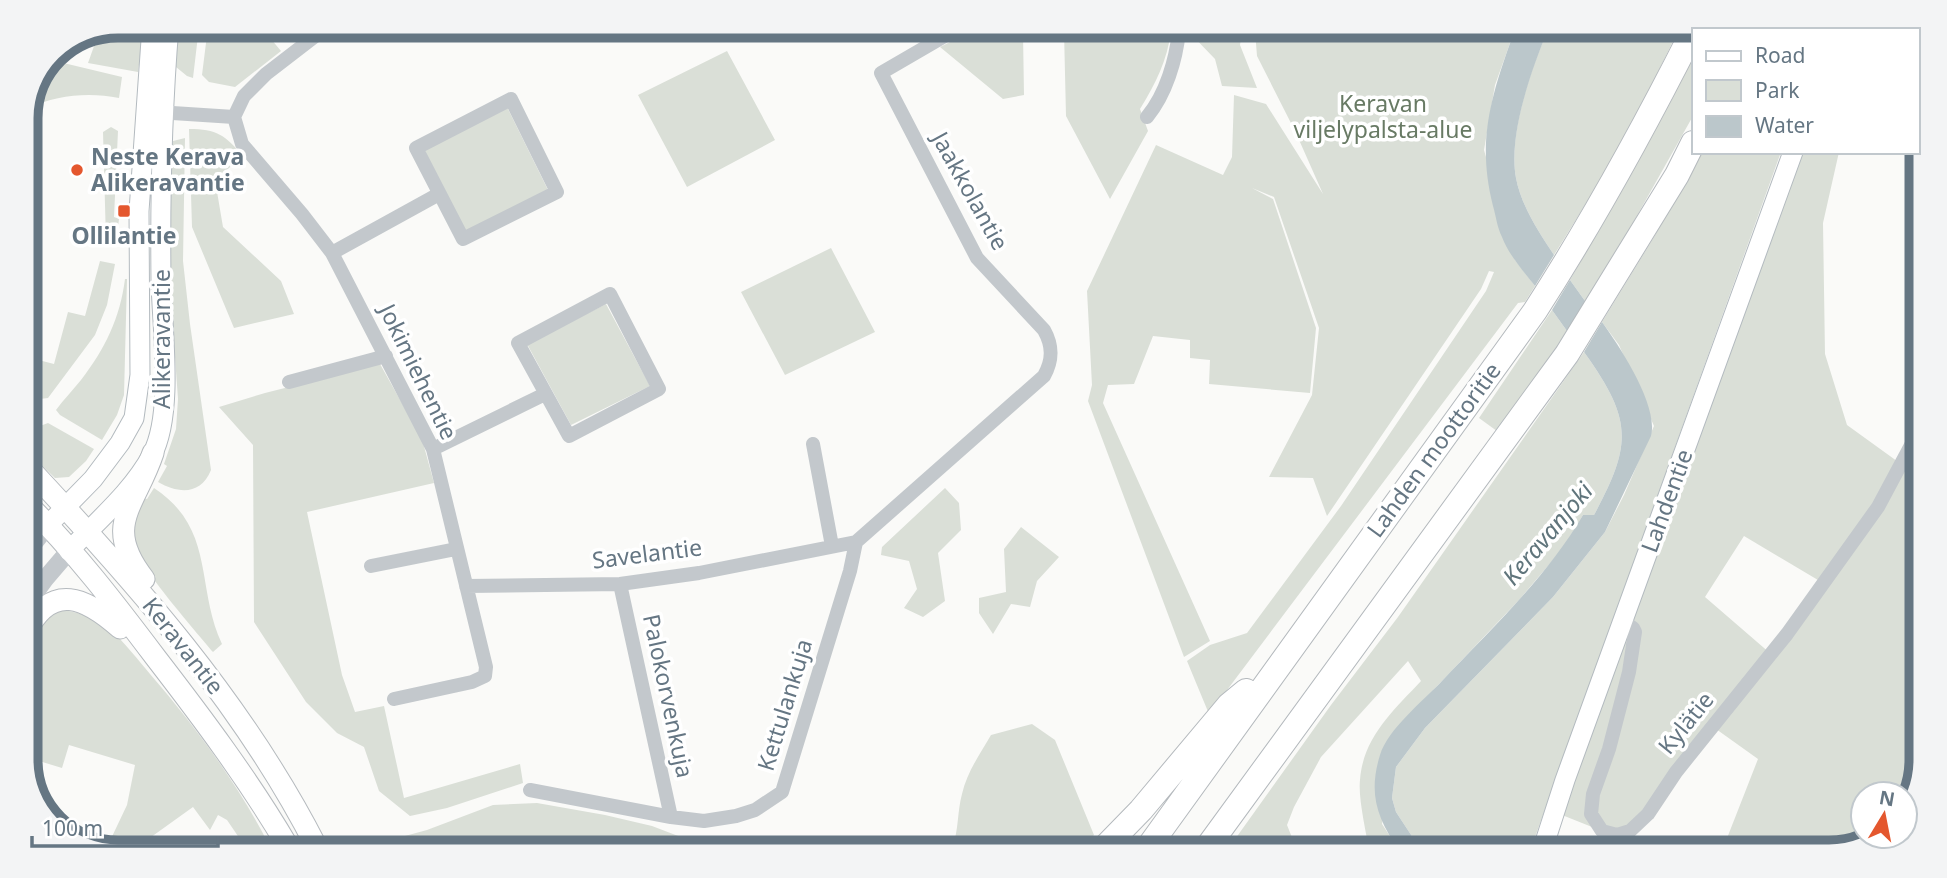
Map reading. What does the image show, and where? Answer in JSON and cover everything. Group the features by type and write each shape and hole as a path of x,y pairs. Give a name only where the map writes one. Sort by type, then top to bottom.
{"highway":[{"name":"Lahden moottoritie","path":"1153,840 1535,311 1631,152 1689,38"},
{"path":"1213,840 1567,354 1677,175 1692,145"},
{"path":"1112,840 1141,810 1229,705 1274,670"}],"main road":[{"name":"Alikeravantie","path":"69,551 137,479 153,453 162,417 164,398 152,38"},
{"name":"Alikeravantie","path":"48,525 100,470 134,418 140,375 139,220 167,38"},
{"name":"Lahdentie","path":"1545,840 1792,154"},
{"path":"153,453 127,514 122,535 130,561 159,597 181,641"},
{"name":"Keravantie","path":"39,479 88,531 181,641 257,743 313,840"},
{"name":"Keravantie","path":"39,516 158,660 229,753 284,840"},
{"path":"39,614 47,606 71,600 86,603 99,609 158,660"}],"street":[{"path":"154,112 234,117 244,96 266,74 313,38"},
{"name":"Jaakkolantie","path":"856,542 1044,376 1050,365 1050,340 1044,330 977,258 881,73 941,38"},
{"path":"1147,117 1156,105 1176,57 1178,38"},
{"path":"511,99 557,192 463,239 439,194 416,148 511,99"},
{"name":"Jokimiehentie","path":"234,117 242,144 332,253 433,449 486,667 485,676 472,682 394,699"},
{"path":"332,253 439,194"},
{"path":"610,294 659,389 569,436 545,394 518,342 610,294"},
{"path":"289,382 386,356"},
{"path":"433,449 545,394"},
{"path":"813,444 832,546 856,542"},
{"name":"Kylätie","path":"1623,622 1635,632 1629,672 1609,749 1593,794 1591,814 1602,831 1617,835 1630,831 1648,814 1676,772 1787,634 1878,507 1909,450"},
{"name":"Alikeravantie","path":"39,536 48,525"},
{"name":"Kettulankuja","path":"530,790 704,821 755,810 782,792 850,571 856,542"},
{"name":"Savelantie","path":"466,586 620,584 699,573 832,546"},
{"path":"371,566 456,549"},
{"name":"Alikeravantie","path":"39,587 69,551"},
{"name":"Palokorvenkuja","path":"620,584 671,817"}],"green space":[{"path":"119,38 142,38 138,72 88,63 95,43"},
{"path":"179,38 198,38 193,78 176,67"},
{"path":"207,38 270,38 281,51 235,87 209,82 202,75"},
{"path":"958,38 1023,38 1024,95 1003,99 940,47"},
{"path":"1064,38 1170,38 1160,72 1140,109 1148,131 1110,199 1066,116"},
{"path":"1195,38 1241,38 1240,45 1257,88 1222,86 1215,59"},
{"name":"Keravan viljelypalsta-alue","path":"1256,38 1512,38 1495,85 1484,150 1515,260 1535,286 1525,302 1518,303 1209,714 1187,661 1210,645 1247,633 1341,506 1486,291 1494,272 1489,271 1481,289 1327,516 1313,478 1269,477 1312,395 1319,328 1274,197 1252,188 1273,199 1316,328 1310,393 1209,384 1210,360 1190,358 1190,340 1153,336 1134,384 1108,385 1103,403 1210,641 1184,657 1088,401 1092,385 1087,291 1156,145 1223,175 1232,157 1234,95 1266,104 1323,194 1257,56"},
{"path":"1545,38 1675,38 1623,144 1554,255 1526,208 1516,178 1514,161 1522,104"},
{"path":"727,51 775,140 687,187 638,95"},
{"path":"1692,52 1692,118 1625,237 1585,301 1570,280 1617,198"},
{"path":"62,63 122,77 119,98 96,95 50,100 40,104 52,74"},
{"path":"507,107 548,190 466,232 423,148"},
{"path":"111,127 118,131 114,217 119,219 116,243 106,241 103,132"},
{"path":"189,129 207,130 220,135 243,156 215,180 223,227 281,281 294,314 234,328 192,227"},
{"path":"185,138 183,261 211,470 207,478 195,488 181,490 158,482 167,466 164,464 176,429 178,399 172,315 169,159 173,141"},
{"path":"1698,154 1780,154 1534,840 1414,840 1396,812 1392,798 1396,767 1425,728 1553,597 1605,532 1654,426 1619,345 1602,322 1654,237"},
{"path":"1798,154 1839,154 1823,223 1825,354 1847,425 1901,464 1823,583 1744,536 1705,597 1771,654 1630,831 1602,831 1562,815"},
{"path":"831,248 875,332 785,375 741,292"},
{"path":"100,261 115,264 107,305 95,335 48,398 39,399 39,360 54,364 68,312 85,316"},
{"path":"125,279 124,395 117,415 102,440 56,410 81,380 104,345 115,320"},
{"path":"606,304 650,386 571,425 527,344"},
{"path":"1552,310 1567,331 1501,434 1479,418"},
{"path":"1584,352 1600,375 1619,414 1622,432 1616,469 1594,515 1583,515 1564,547 1519,600 1400,725 1382,824 1392,840 1367,840 1360,780 1367,750 1381,725 1421,681 1408,661 1321,757 1287,825 1293,840 1234,840 1398,617"},
{"path":"380,364 422,439 434,483 307,512 342,675 355,712 384,706 404,798 520,764 523,783 447,808 410,816 379,791 364,747 337,733 306,702 254,622 253,445 219,407"},
{"path":"48,423 94,449 69,477 55,478 39,463 40,426"},
{"path":"1909,452 1909,759 1905,780 1849,780 1849,836 1828,840 1726,840 1758,759 1716,729"},
{"path":"154,488 174,504 196,540 214,622 222,644 213,652 167,596 134,549 131,539 135,518 143,498 147,499"},
{"path":"945,488 959,503 961,530 938,553 945,601 923,617 904,608 917,589 909,561 881,555 882,547"},
{"path":"1021,527 1059,557 1037,581 1030,607 1011,604 993,634 979,613 979,598 1006,592 1004,549"},
{"path":"62,610 82,614 111,630 215,756 266,840 241,840 227,820 218,815 210,830 193,807 147,840 111,839 127,805 135,765 69,745 62,768 39,761 39,624 47,615"},
{"path":"1032,724 1055,740 1094,835 1089,840 954,840 964,786 991,735"},
{"path":"537,803 605,815 652,826 689,840 390,840 427,830 493,805"}],"water":[{"path":"1512,38 1545,38 1522,104 1514,161 1516,178 1526,208 1554,255 1535,286 1512,256 1500,233 1488,182 1486,138 1499,76"},
{"path":"1570,280 1585,301 1567,331 1552,310"},
{"path":"1602,322 1628,361 1644,393 1652,424 1651,436 1605,532 1553,597 1425,728 1396,767 1392,798 1396,812 1414,840 1393,840 1380,816 1375,794 1376,769 1390,735 1535,582 1583,515 1594,515 1616,469 1622,432 1619,414 1600,375 1584,352"}],"place":[{"name":"Neste Kerava Alikeravantie","path":"77,170"},
{"name":"Ollilantie","path":"124,211"}],"water label":[{"name":"Keravanjoki","path":"1548,534"}]}
